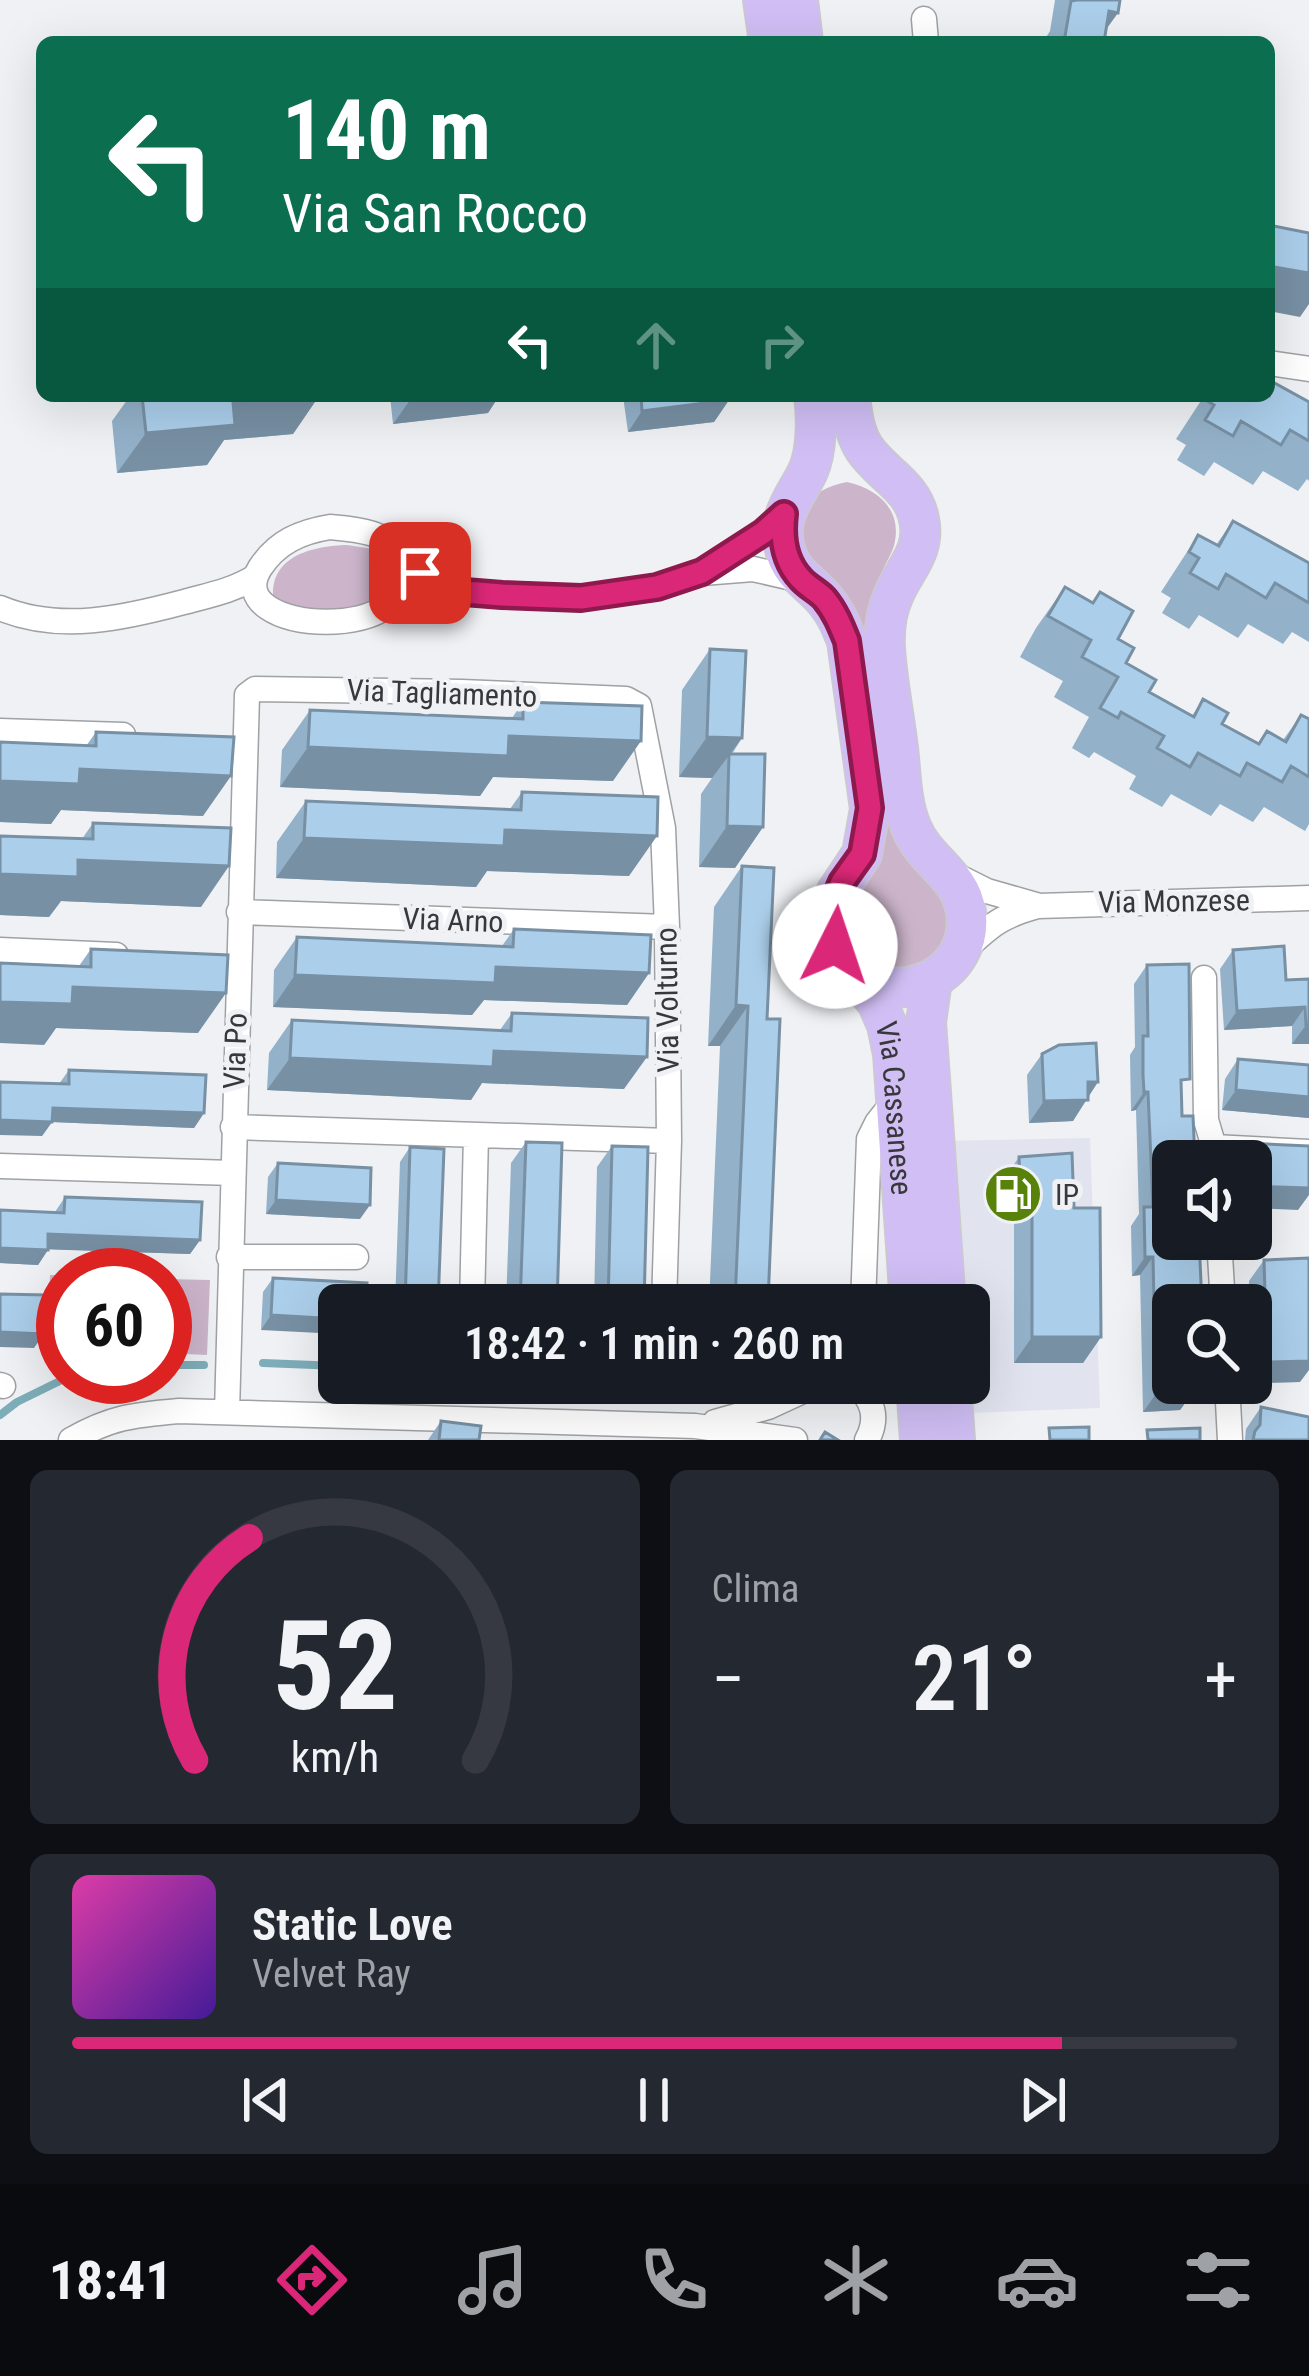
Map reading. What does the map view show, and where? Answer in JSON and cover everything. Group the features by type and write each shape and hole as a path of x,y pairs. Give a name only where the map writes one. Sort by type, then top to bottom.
{"main road":[{"path":"763,0 768,36"},
{"path":"797,0 802,36"},
{"name":"Via Cassanese","path":"814,402 810,468 791,501 784,547 801,580 822,596 838,618 847,641 870,808 862,854 842,882 830,926 835,946 877,1002 887,1024 909,1284"},
{"name":"Via Cassanese","path":"851,402 854,425 865,449 911,497 921,529 917,554 887,614 885,647 907,815 923,850 958,887 966,910 965,935 944,969 926,1022 945,1284"},
{"path":"791,501 819,470 863,463 884,470"},
{"path":"851,971 884,988 908,988 944,969"},
{"path":"917,1404 920,1440"},
{"path":"953,1404 956,1440"}],"street":[{"path":"1275,364 1309,369"},
{"path":"248,587 267,609 314,622 359,618 395,600 452,591 581,598 657,587 702,572 764,532 791,501"},
{"path":"0,608 48,620 126,618 248,587 279,544 330,527 374,533 420,573 452,591"},
{"path":"395,600 404,575 401,557"},
{"path":"702,572 753,569 801,580"},
{"name":"Via Tagliamento","path":"251,691 462,692 633,701"},
{"name":"Via Po","path":"227,1412 233,1127 226,959 239,912 234,739 251,691"},
{"name":"Via Volturno","path":"633,701 643,712 663,828 669,1141 665,1284"},
{"path":"0,730 156,736"},
{"path":"944,870 987,891 1038,906"},
{"name":"Via Monzese","path":"1038,906 1309,898"},
{"path":"944,969 995,922 1038,906"},
{"name":"Via Arno","path":"239,912 667,927"},
{"path":"0,950 143,956"},
{"path":"1204,978 1206,1120 1211,1140"},
{"path":"864,1284 869,1139 896,1099"},
{"path":"233,1127 669,1141"},
{"path":"472,1284 476,1135"},
{"path":"1272,1153 1309,1152"},
{"path":"0,1166 232,1172"},
{"path":"230,1257 356,1257"},
{"path":"694,1426 773,1404"},
{"path":"71,1440 99,1424 178,1411 373,1428 694,1426 798,1440 794,1420 798,1404"},
{"path":"867,1440 874,1417 872,1404"},
{"path":"1228,1404 1230,1440"}],"shaded area":[{"path":"847,482 877,495 894,519 895,541 880,581 876,614 953,929 932,965 883,975 843,938 879,795 800,551 802,511 824,489"},
{"path":"347,545 378,551 394,566 399,575 383,600 323,617 273,595 280,570 297,555"},
{"path":"1090,1138 1100,1408 970,1413 970,1404 990,1404 990,1284 958,1284 944,1141"},
{"path":"192,1280 210,1280 207,1355 192,1354"}],"building":[{"path":"1120,0 1118,13 1109,11 1105,36 1065,36 1071,1"},
{"path":"1275,226 1309,233 1309,273 1275,267"},
{"path":"1275,383 1309,402 1309,441 1290,430 1281,445 1241,421 1233,436 1205,420 1214,405 1209,402 1275,402"},
{"path":"143,402 233,402 235,425 146,433"},
{"path":"641,402 713,402 642,411"},
{"path":"1233,521 1309,563 1309,603 1275,583 1266,598 1226,574 1218,589 1190,573 1199,558 1189,552 1198,535 1219,546"},
{"path":"1065,587 1093,603 1100,592 1133,611 1118,639 1134,648 1126,663 1156,680 1149,692 1194,717 1203,699 1228,713 1222,724 1259,744 1267,731 1286,742 1301,715 1309,719 1309,777 1291,766 1282,782 1247,763 1240,776 1198,753 1190,767 1157,748 1164,736 1121,712 1118,718 1100,708 1118,677 1082,657 1091,640 1048,616"},
{"path":"710,649 746,651 742,738 707,737"},
{"path":"523,702 642,706 641,741 509,736 508,756 308,747 310,710 523,719"},
{"path":"96,732 234,737 231,776 80,769 79,784 0,781 0,742 96,746"},
{"path":"729,754 765,754 763,827 727,826"},
{"path":"522,792 658,797 657,836 505,830 504,846 304,838 306,801 521,810"},
{"path":"93,823 231,828 229,866 78,860 78,877 0,874 0,836 93,839"},
{"path":"742,866 774,868 767,1019 780,1019 769,1284 736,1284 748,1006 736,1005"},
{"path":"514,929 651,935 649,973 496,967 495,983 295,975 297,937 513,947"},
{"path":"1284,946 1286,980 1309,979 1309,1025 1305,1007 1237,1011 1233,950"},
{"path":"91,949 228,955 226,993 73,987 72,1004 0,1002 0,963 91,967"},
{"path":"1189,964 1190,1079 1181,1080 1182,1116 1193,1116 1194,1140 1152,1140 1152,1184 1143,1075 1147,965"},
{"path":"512,1013 648,1018 647,1057 494,1051 493,1067 290,1058 292,1020 511,1031"},
{"path":"1096,1043 1098,1082 1088,1082 1088,1100 1044,1101 1042,1054 1059,1045"},
{"path":"1238,1059 1309,1065 1309,1097 1236,1090"},
{"path":"69,1070 206,1075 204,1113 53,1108 52,1122 0,1120 0,1082 69,1084"},
{"path":"526,1142 562,1143 558,1284 521,1284"},
{"path":"1272,1144 1309,1146 1309,1188 1272,1187"},
{"path":"612,1146 648,1147 645,1284 609,1284"},
{"path":"410,1147 444,1149 439,1284 406,1284"},
{"path":"1072,1153 1074,1208 1100,1208 1101,1337 1032,1337 1032,1179 1020,1180 1019,1157"},
{"path":"278,1163 371,1168 370,1205 276,1200"},
{"path":"65,1197 202,1202 200,1240 48,1234 48,1248 0,1248 0,1210 64,1213"},
{"path":"1144,1207 1152,1207 1152,1257 1145,1257"},
{"path":"1309,1258 1309,1361 1272,1362 1272,1284 1265,1284 1264,1260"},
{"path":"1153,1260 1200,1260 1201,1284 1154,1284"},
{"path":"273,1278 367,1283 318,1284 318,1318 271,1315"},
{"path":"0,1294 36,1295 36,1334 0,1332"},
{"path":"1261,1407 1309,1417 1309,1440 1253,1440"},
{"path":"441,1421 481,1426 479,1440 439,1440"},
{"path":"1089,1427 1089,1440 1050,1440 1049,1428"},
{"path":"1200,1428 1200,1440 1148,1440 1147,1430"}],"waterway":[{"path":"263,1363 318,1365"},
{"path":"192,1365 204,1365"},
{"path":"0,1415 36,1393"}],"place":[{"name":"IP","path":"1013,1194"}],"route":[{"path":"420,573 452,591 546,598 657,587 702,572 784,514 787,557 801,580 822,596 838,618 847,641 870,808 862,854 832,905 835,946"}]}
